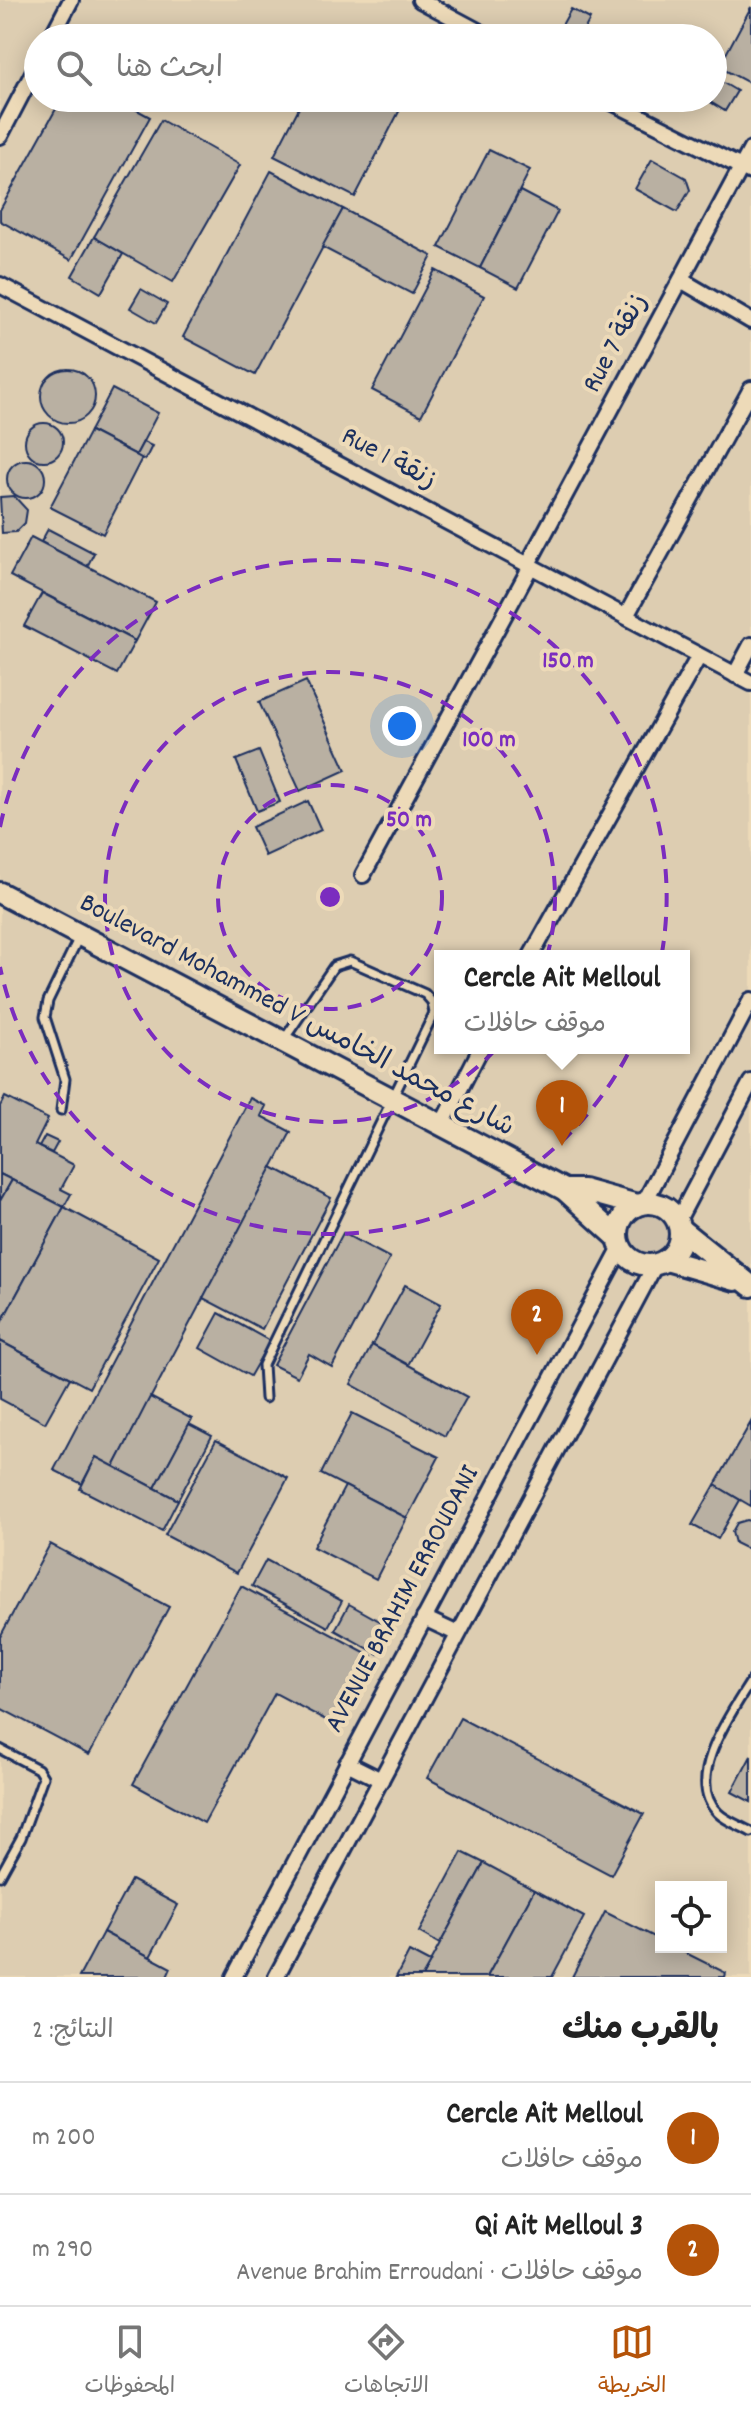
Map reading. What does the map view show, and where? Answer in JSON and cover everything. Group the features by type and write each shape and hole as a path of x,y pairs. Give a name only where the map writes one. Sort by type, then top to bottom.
{"main road":[{"name":"Boulevard Mohammed V شارع محمد الخامس","path":"0,893 390,1101 565,1190 619,1242"},
{"name":"Boulevard Mohammed V شارع محمد الخامس","path":"565,1190 583,1190 641,1204"},
{"path":"641,1204 664,1206 679,1225 747,1284 660,1262 635,1262 619,1242 622,1217 641,1204"},
{"path":"660,1262 677,1247 679,1225"}],"street":[{"path":"58,24 71,0"},
{"path":"420,0 465,24"},
{"path":"0,136 24,90"},
{"path":"632,112 746,169"},
{"name":"Rue 7 زنقة","path":"363,875 681,280 746,169 751,149"},
{"path":"681,280 751,321"},
{"name":"Rue 1 زنقة","path":"0,285 751,683"},
{"path":"626,616 751,389"},
{"path":"735,675 751,645"},
{"path":"534,950 699,656"},
{"path":"641,1204 751,1000"},
{"path":"441,1126 478,1054"},
{"path":"679,1225 751,1082"},
{"name":"AVENUE BRAHIM ERROUDANI","path":"234,1977 619,1242"},
{"path":"276,1977 660,1262"},
{"path":"424,1618 458,1634"},
{"path":"347,1763 381,1780"}],"lane":[{"path":"61,1110 65,1079 45,1017 48,1001 79,935"},
{"path":"265,1398 263,1365 434,1013 432,1002 425,994 350,961 341,962 334,966 282,1043"},
{"path":"751,1681 714,1742 705,1789 717,1812 751,1832"},
{"path":"0,1749 38,1769 43,1777 21,1838 0,1876"}],"shaded area":[{"path":"0,0 751,0 751,1977 0,1977"},
{"path":"650,1211 666,1217 672,1233 666,1249 650,1255 634,1249 628,1233 634,1217"}],"building":[{"path":"751,7 749,83 727,71 727,52"},
{"path":"571,9 590,19 587,24 563,24"},
{"path":"727,85 737,91 727,108"},
{"path":"54,112 141,112 150,117 71,260 0,221 0,210"},
{"path":"297,112 399,112 355,197 274,156"},
{"path":"161,120 240,165 173,282 94,237"},
{"path":"489,150 530,170 480,268 439,247"},
{"path":"652,159 686,178 690,190 677,212 635,189"},
{"path":"271,171 343,209 255,375 183,337"},
{"path":"520,191 558,211 518,288 480,268"},
{"path":"343,209 432,256 412,294 322,247"},
{"path":"94,237 123,254 101,293 72,276"},
{"path":"435,270 484,296 421,416 372,390"},
{"path":"141,289 167,304 156,323 130,308"},
{"path":"68,369 87,377 95,396 87,415 68,423 49,415 41,396 49,377"},
{"path":"112,389 158,413 136,455 90,431"},
{"path":"44,423 57,429 63,442 57,455 44,461 31,455 25,442 31,429"},
{"path":"90,431 142,458 103,534 50,507"},
{"path":"143,442 152,446 145,460 136,455"},
{"path":"26,460 39,466 45,479 39,492 26,498 13,492 7,479 13,466"},
{"path":"14,496 27,510 25,523 16,532 2,533 0,497"},
{"path":"48,529 94,553 87,567 41,542"},
{"path":"31,537 156,602 135,641 10,576"},
{"path":"42,593 135,641 117,674 24,626"},
{"path":"306,681 346,770 300,791 259,702"},
{"path":"259,751 280,802 257,811 236,760"},
{"path":"308,801 321,830 265,856 252,827"},
{"path":"5,1097 48,1119 35,1145 74,1165 61,1189 71,1194 64,1207 0,1174 0,1106"},
{"path":"250,1098 266,1106 261,1116 291,1132 114,1467 96,1457 82,1484 54,1470"},
{"path":"45,1136 58,1142 52,1153 39,1147"},
{"path":"272,1167 331,1198 262,1329 203,1298"},
{"path":"0,1174 12,1180 0,1201"},
{"path":"12,1180 64,1207 0,1325 0,1201"},
{"path":"64,1207 159,1258 89,1388 0,1341 0,1325"},
{"path":"343,1233 390,1258 332,1367 309,1354 297,1377 273,1365"},
{"path":"405,1285 441,1304 408,1365 372,1345"},
{"path":"219,1313 270,1341 250,1376 200,1348"},
{"path":"0,1341 70,1378 45,1423 0,1399"},
{"path":"372,1345 467,1397 445,1436 351,1384"},
{"path":"150,1397 192,1419 155,1488 114,1467"},
{"path":"352,1413 439,1457 407,1518 321,1474"},
{"path":"751,1422 751,1506 715,1485"},
{"path":"189,1424 212,1436 178,1500 155,1488"},
{"path":"216,1440 288,1478 237,1573 165,1535"},
{"path":"96,1457 178,1500 162,1531 80,1489"},
{"path":"715,1485 740,1500 718,1539 692,1525"},
{"path":"345,1486 407,1518 376,1579 313,1547"},
{"path":"751,1521 751,1547 745,1548 735,1543 732,1532 737,1523"},
{"path":"50,1544 169,1607 89,1755 0,1708 0,1637"},
{"path":"266,1560 342,1601 328,1627 252,1586"},
{"path":"241,1586 372,1656 335,1725 275,1693 204,1823 133,1784"},
{"path":"349,1604 392,1628 378,1654 335,1630"},
{"path":"460,1718 644,1814 611,1875 427,1778"},
{"path":"751,1756 751,1802 732,1792"},
{"path":"462,1852 484,1863 440,1944 419,1932"},
{"path":"484,1863 534,1890 487,1977 422,1977"},
{"path":"131,1880 178,1905 150,1957 103,1932"},
{"path":"534,1890 584,1917 552,1977 487,1977"},
{"path":"605,1912 655,1937 655,1953 686,1953 726,1973 725,1977 572,1977"},
{"path":"103,1932 171,1968 167,1977 79,1977"},
{"path":"409,1952 430,1963 422,1977 396,1977"}],"place":[{"name":"Cercle Ait Melloul","path":"562,1146"},
{"name":"Qi Ait Melloul 3","path":"537,1355"}]}
